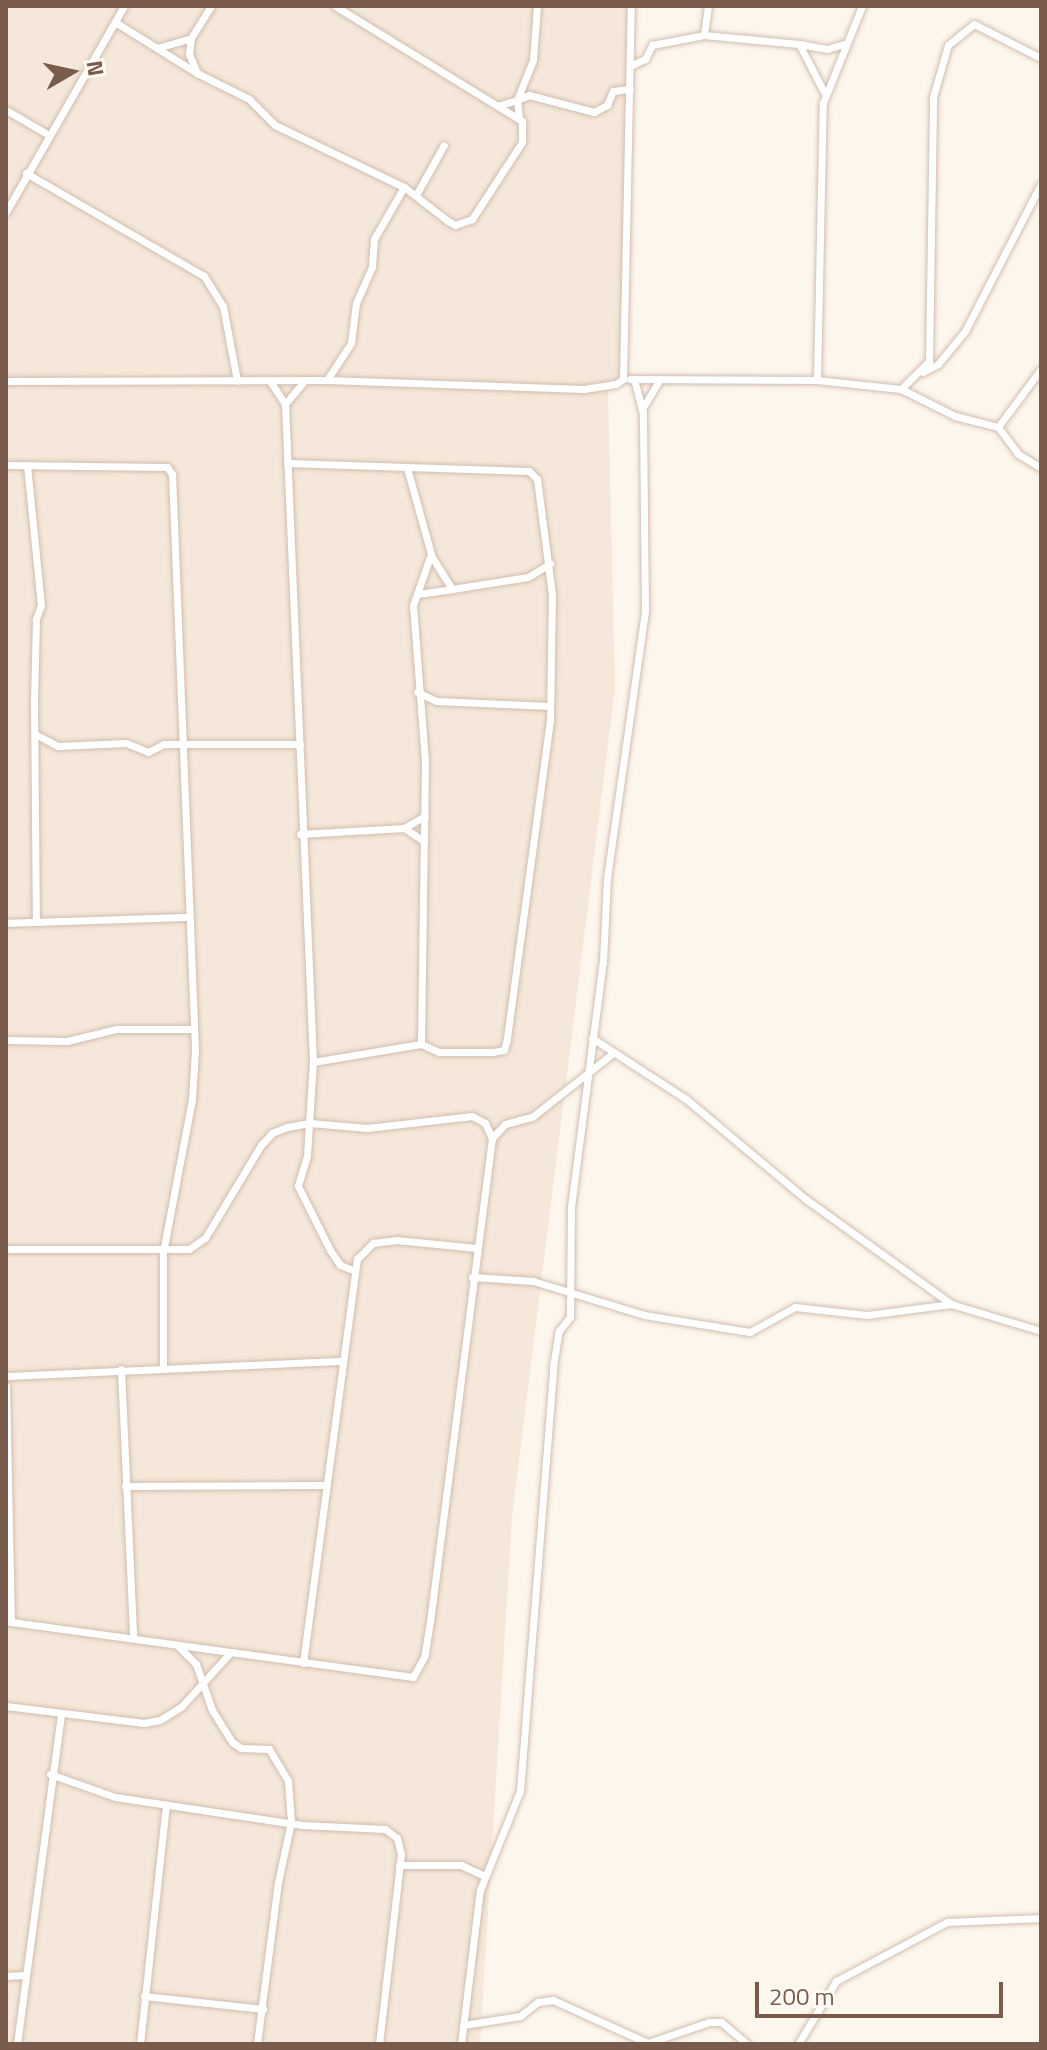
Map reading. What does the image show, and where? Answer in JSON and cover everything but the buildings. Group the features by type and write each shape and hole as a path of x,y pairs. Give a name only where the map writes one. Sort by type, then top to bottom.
{"street":[{"path":"6,212 124,6"},
{"path":"197,73 189,54 191,38 211,6"},
{"path":"115,22 197,73 249,99 275,125 404,187 455,225 472,219 522,142 525,126 519,117 335,6"},
{"path":"519,117 517,100 533,60 537,6"},
{"path":"623,379 631,6"},
{"path":"704,35 708,6"},
{"path":"817,380 817,204 825,94 862,6"},
{"path":"921,373 929,361 932,336 931,163 938,70 948,45 974,24 1041,58"},
{"path":"630,66 645,59 652,45 704,35 827,49 844,44"},
{"path":"155,48 170,48 191,38"},
{"path":"799,44 825,94"},
{"path":"500,105 539,94 594,112 607,105 613,91 630,89"},
{"path":"6,110 49,135"},
{"path":"416,195 444,145"},
{"path":"26,173 204,276 223,306 237,381"},
{"path":"901,389 938,364 965,331 1041,184"},
{"path":"327,380 351,343 356,303 372,267 374,239 404,187"},
{"path":"998,427 1041,369"},
{"path":"6,381 327,380 584,389 623,379 817,380 901,389 955,416 998,427 1018,454 1041,468"},
{"path":"461,2044 485,1876 501,1847 520,1791 533,1582 543,1520 553,1367 559,1331 570,1317 567,1293 571,1207 592,1038 607,878 645,611 642,409 634,379"},
{"path":"270,381 285,404 300,744 300,834 313,1062 310,1123 298,1186 330,1250 340,1265 353,1270"},
{"path":"285,404 305,381"},
{"path":"642,409 659,381"},
{"path":"287,463 529,471 537,479 552,587 549,706 504,1050 439,1052 421,1044 313,1062"},
{"path":"6,465 167,467 172,474 194,1029 192,1099 163,1253 163,1369"},
{"path":"27,465 41,605 35,635 36,922"},
{"path":"407,468 431,554 441,579 452,589"},
{"path":"421,1044 425,816 413,605 431,554"},
{"path":"418,594 533,576 550,564"},
{"path":"533,576 552,587"},
{"path":"417,692 436,701 549,706"},
{"path":"35,734 58,746 126,743 148,752 184,744 300,744"},
{"path":"300,834 404,828 425,816"},
{"path":"404,828 424,841"},
{"path":"6,923 189,917"},
{"path":"6,1040 67,1041 116,1029 194,1029"},
{"path":"592,1038 686,1099 807,1200 951,1304 1041,1331"},
{"path":"6,1249 79,1247 163,1253 189,1249 205,1238 272,1133 310,1123 367,1128 472,1116 485,1123 505,1124 532,1117 613,1053"},
{"path":"6,1386 8,1621 397,1678 413,1677 420,1670 492,1138 485,1123"},
{"path":"492,1138 505,1124"},
{"path":"303,1663 353,1270 362,1251 373,1243 397,1240 476,1248"},
{"path":"472,1277 533,1281 644,1315 750,1332 795,1307 867,1315 951,1304"},
{"path":"6,1376 340,1361"},
{"path":"121,1369 133,1637"},
{"path":"125,1486 325,1485"},
{"path":"177,1645 203,1680 212,1710 232,1742 241,1748 269,1749 282,1765 291,1822 257,2044"},
{"path":"6,1706 144,1723 160,1720 181,1707 229,1654"},
{"path":"17,2044 50,1774 61,1715"},
{"path":"50,1774 95,1792 272,1821 385,1829 397,1838 399,1865 379,2044"},
{"path":"140,2044 166,1805"},
{"path":"272,1821 286,1840"},
{"path":"399,1865 461,1865 485,1876"},
{"path":"798,2044 836,1981 947,1922 1041,1918"},
{"path":"6,1976 25,1975"},
{"path":"144,1996 263,2009"},
{"path":"464,2025 520,2016 538,2002 553,2000 648,2043 709,2022 721,2022 747,2044"}],"shaded area":[{"path":"6,6 631,6 623,379 595,389 608,389 615,688 512,1517 480,2044 6,2044"}]}
